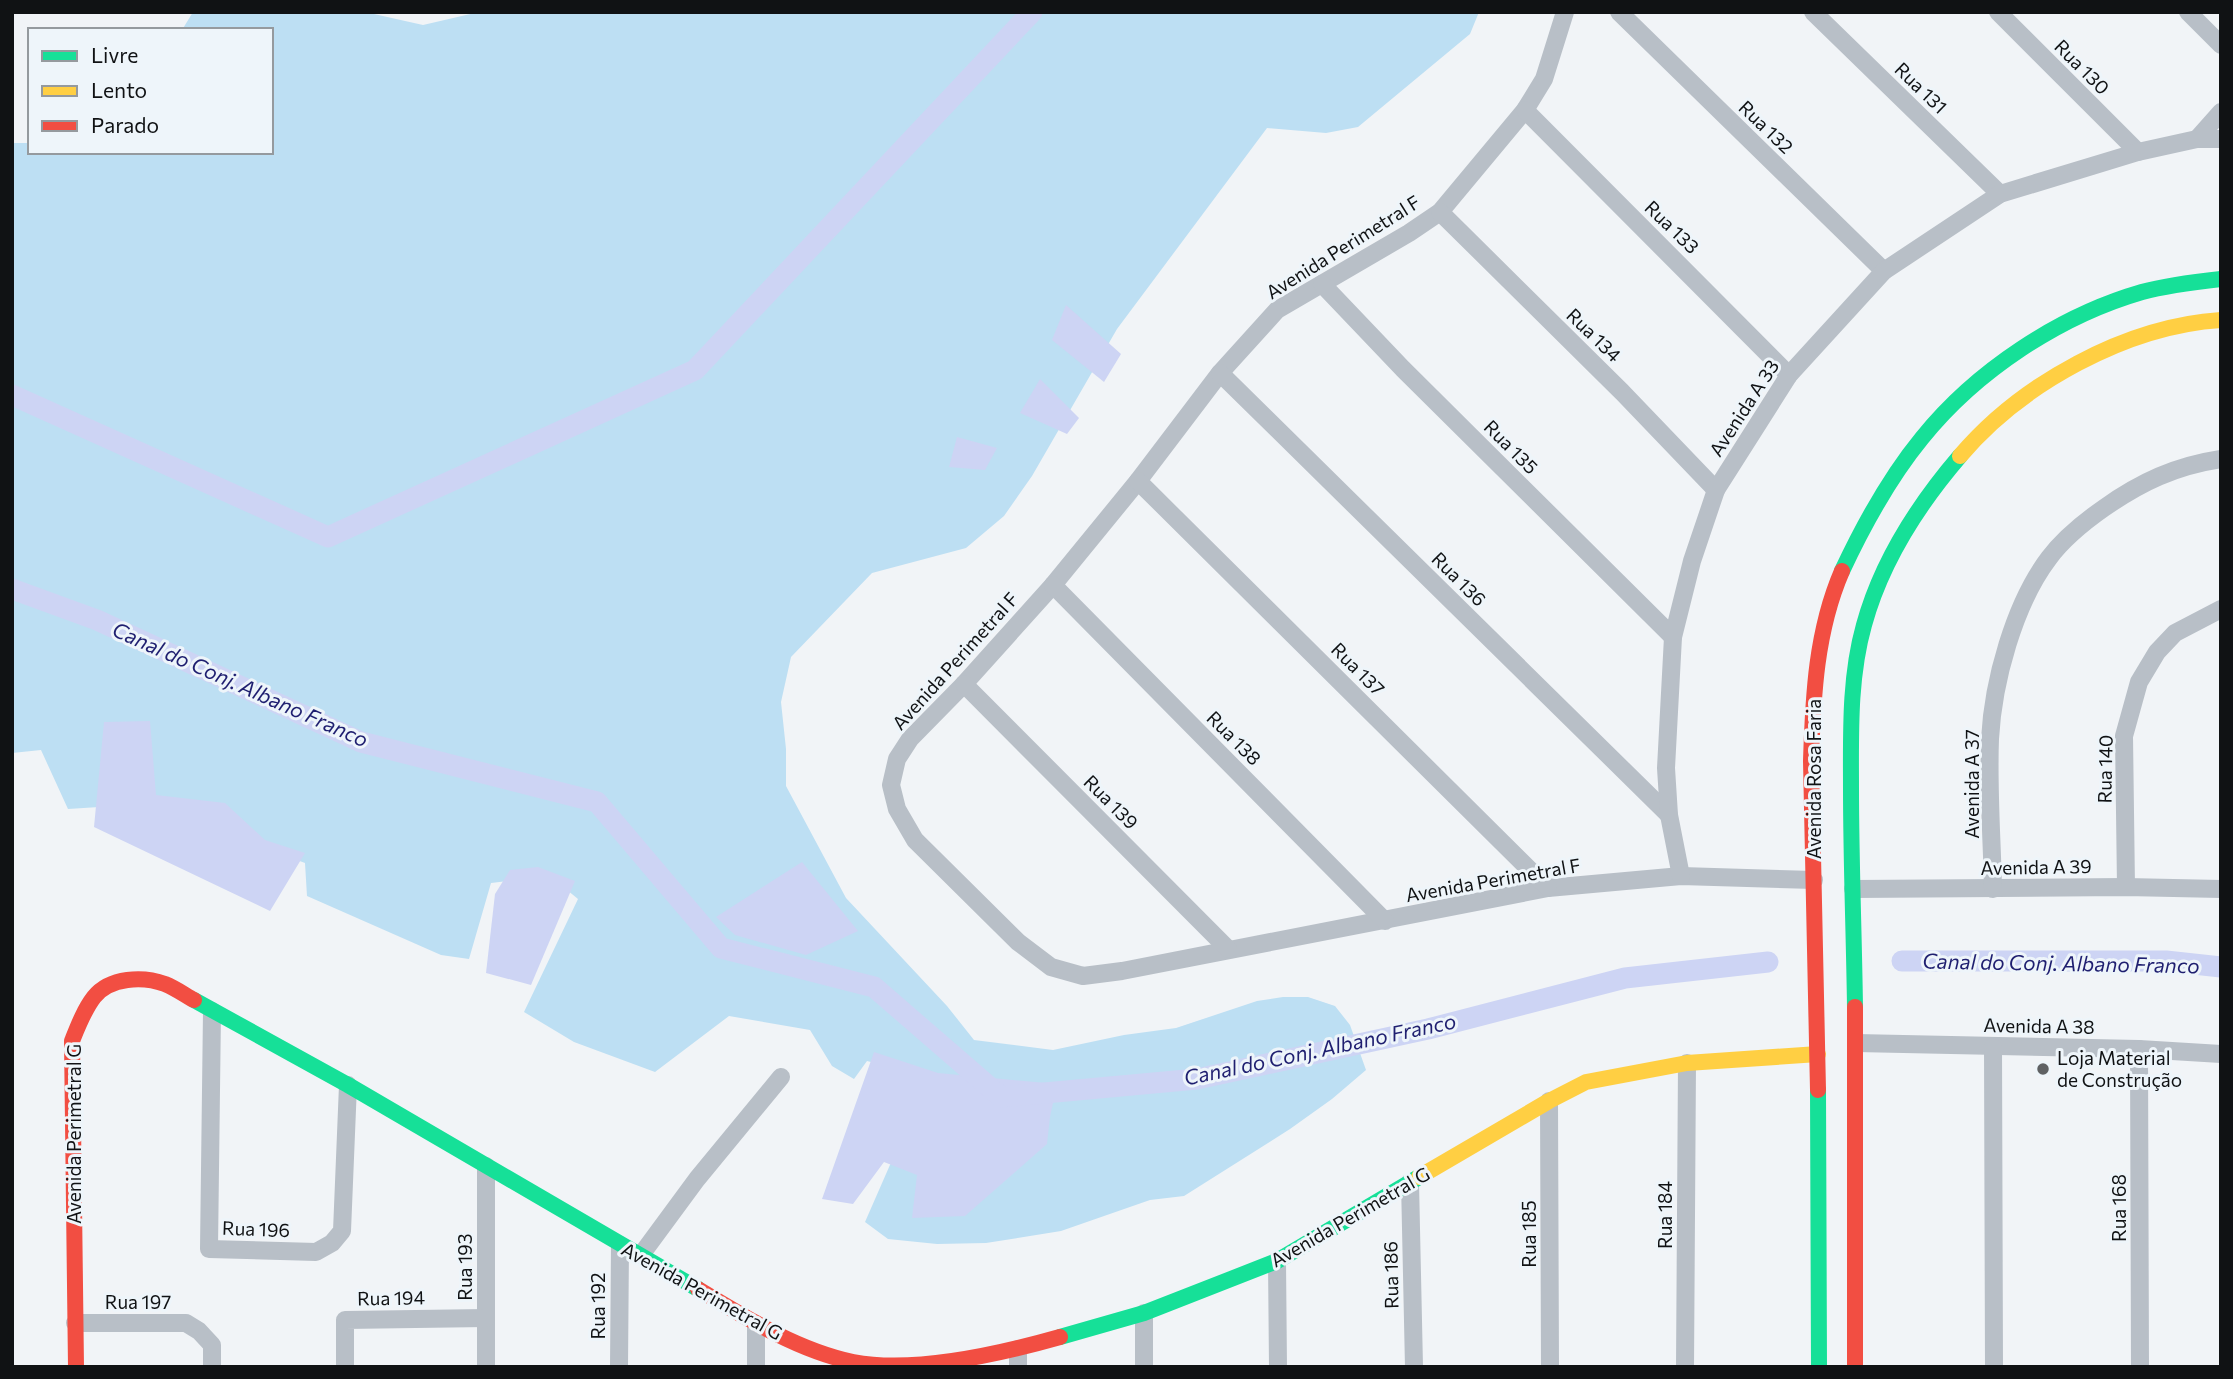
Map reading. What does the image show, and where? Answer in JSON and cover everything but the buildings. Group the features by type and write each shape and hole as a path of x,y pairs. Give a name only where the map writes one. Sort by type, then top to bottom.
{"street":[{"name":"Avenida Perimetral F","path":"1565,12 1544,79 1525,110 1440,212 1277,310 1220,373 1138,481 1053,585 964,684 910,739 897,760 891,785 897,809 915,840 1018,942 1051,967 1083,976 1122,971 1548,888 1681,876 1814,880"},
{"name":"Rua 132","path":"1619,12 1884,271"},
{"name":"Rua 131","path":"1813,12 2000,194"},
{"name":"Rua 130","path":"1997,12 2138,152"},
{"path":"2188,12 2221,45"},
{"name":"Rua 133","path":"1525,110 1789,374"},
{"path":"2197,139 2221,112"},
{"name":"Avenida A 33","path":"1681,876 1669,815 1667,720 1673,637 1692,561 1716,490 1789,374 1884,271 2000,194 2138,152 2197,139 2221,139"},
{"name":"Rua 134","path":"1440,212 1622,392 1716,490"},
{"name":"Avenida Rosa Faria","path":"1855,1367 1856,1043 1853,889 1831,761 1812,720 1819,649 1831,602 1855,543 1897,470 1932,426 1962,395 2011,357 2062,326 2123,299 2159,288 2221,279"},
{"name":"Rua 135","path":"1322,284 1403,369 1673,637"},
{"name":"Avenida Rosa Faria","path":"1819,1367 1818,1054 1814,880 1831,761 1852,704 1858,649 1870,606 1883,573 1922,502 1953,461 2006,409 2071,366 2116,345 2154,333 2221,320"},
{"name":"Rua 136","path":"1220,373 1669,815"},
{"name":"Avenida A 37","path":"1993,889 1990,738 1999,673 2010,634 2029,593 2048,559 2073,532 2122,495 2165,473 2221,459"},
{"name":"Rua 137","path":"1138,481 1548,888"},
{"name":"Rua 138","path":"1053,585 1385,921"},
{"name":"Rua 140","path":"2126,887 2124,736 2139,682 2157,652 2175,634 2221,609"},
{"name":"Rua 139","path":"964,684 1228,949"},
{"name":"Avenida A 39","path":"1853,889 2221,889"},
{"name":"Avenida Perimetral G","path":"75,1367 72,1041 84,1009 102,987 119,980 141,979 165,984 348,1085 756,1324 805,1346 854,1362 886,1366 1018,1358 1278,1261 1549,1101 1586,1082 1687,1063 1818,1054"},
{"name":"Rua 196","path":"212,1011 209,1249 316,1252 332,1244 342,1231 348,1085"},
{"name":"Avenida A 38","path":"1856,1043 2139,1049 2221,1054"},
{"path":"1993,1047 1994,1367"},
{"name":"Rua 168","path":"2139,1049 2140,1367"},
{"name":"Rua 184","path":"1685,1367 1687,1063"},
{"path":"641,1255 696,1179 781,1077"},
{"name":"Rua 185","path":"1549,1101 1550,1367"},
{"name":"Rua 193","path":"486,1166 486,1367"},
{"name":"Rua 186","path":"1410,1182 1414,1367"},
{"name":"Rua 192","path":"619,1367 620,1245"},
{"path":"1278,1261 1278,1367"},
{"path":"1144,1313 1144,1367"},
{"name":"Rua 194","path":"345,1367 345,1320 486,1318"},
{"name":"Rua 197","path":"75,1323 186,1322 212,1345 212,1367"},
{"path":"756,1324 756,1367"}],"shaded area":[{"path":"193,12 365,12 423,25 479,12 1479,12 1470,34 1358,127 1326,133 1267,128 1117,329 1032,476 1004,516 966,548 872,573 791,657 781,702 786,749 786,786 846,898 947,1006 974,1040 1053,1050 1124,1035 1176,1028 1257,1001 1308,997 1335,1006 1350,1025 1366,1070 1290,1129 1184,1196 1150,1200 1061,1231 986,1243 937,1244 888,1239 865,1222 914,1110 903,1070 867,1061 854,1079 832,1066 810,1030 729,1016 655,1072 574,1042 524,1012 578,899 550,876 491,883 469,959 441,955 307,896 305,863 146,804 68,809 41,750 12,753 12,143 28,143 28,154 273,154 273,28 183,28"},
{"path":"1066,305 1121,354 1104,382 1052,340"},
{"path":"1040,379 1079,418 1067,434 1020,413"},
{"path":"957,437 997,448 985,470 949,467"},
{"path":"150,721 156,795 225,803 265,840 305,853 270,911 94,827 104,722"},
{"path":"802,862 858,931 806,955 735,935 716,917"},
{"path":"538,867 575,881 531,985 486,973 495,894 510,870"},
{"path":"874,1052 938,1073 1057,1084 1047,1144 965,1216 912,1218 917,1175 884,1162 853,1204 822,1199"}],"waterway":[{"path":"12,395 328,537 695,370 1032,12"},
{"name":"Canal do Conj. Albano Franco","path":"12,589 97,620 361,742 597,802 721,948 874,987 1001,1097 1197,1079 1428,1029 1625,978 1768,962"},
{"name":"Canal do Conj. Albano Franco","path":"1902,961 2166,961 2221,967"}],"traffic: fast":[{"path":"1842,571 1878,502 1910,453 1944,413 1993,369 2050,331 2111,302 2162,287 2221,279"},
{"path":"1855,1007 1851,727 1859,645 1871,602 1891,557 1930,494 1960,456"},
{"path":"194,1000 348,1085 698,1289"},
{"path":"1818,1090 1819,1367"},
{"path":"1060,1337 1144,1313 1277,1261 1419,1177"}],"traffic: slow":[{"path":"1960,456 2013,405 2078,363 2149,334 2221,320"},
{"path":"1419,1177 1586,1082 1687,1063 1818,1054"}],"traffic: jam":[{"path":"1818,1090 1812,737 1821,640 1842,571"},
{"path":"76,1367 72,1041 94,997 109,985 137,979 156,981 194,1000"},
{"path":"1855,1007 1855,1367"},
{"path":"698,1289 753,1322 792,1341 832,1357 853,1362 903,1366 930,1364 984,1356 1060,1337"}],"place":[{"name":"Loja Material de Construção","path":"2043,1069"}]}
